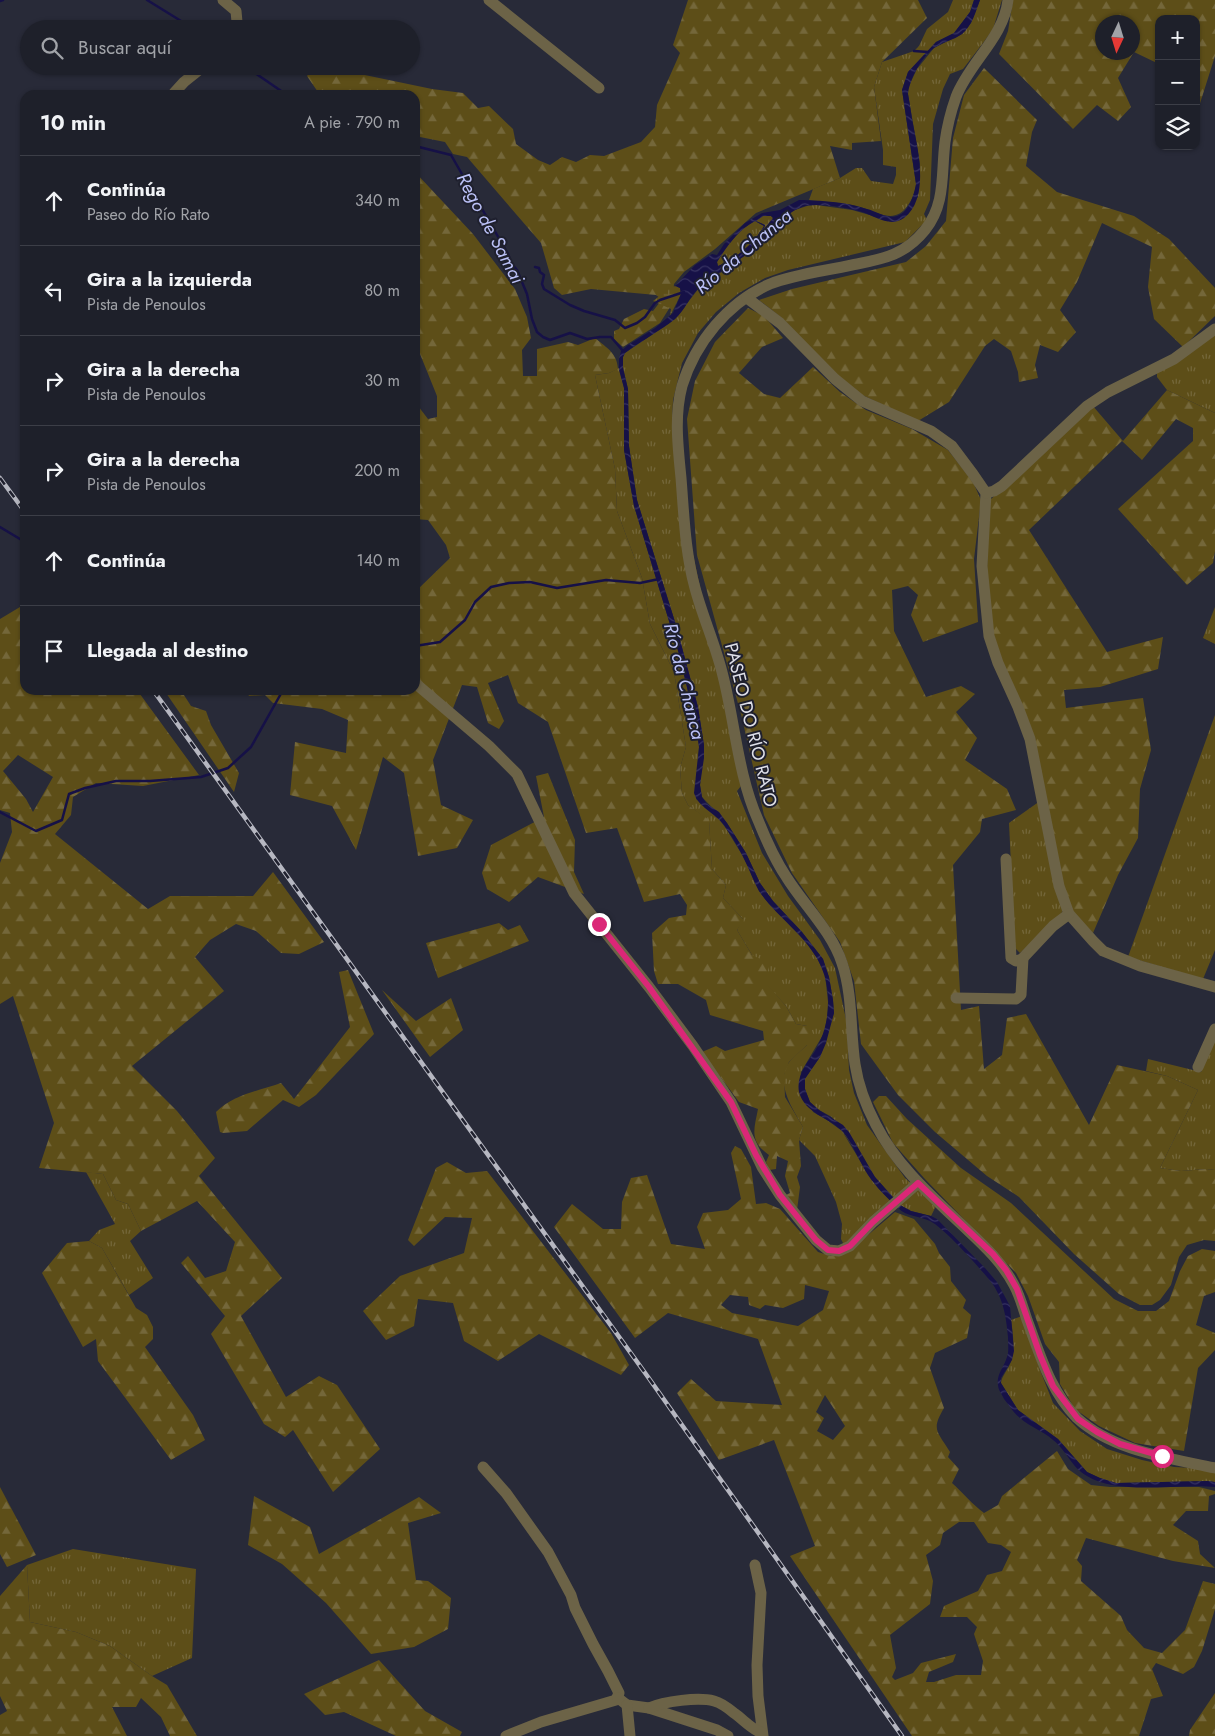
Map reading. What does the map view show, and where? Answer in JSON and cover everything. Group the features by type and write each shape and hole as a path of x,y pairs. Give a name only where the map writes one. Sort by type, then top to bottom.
{"street":[{"path":"223,0 236,11 237,20"},
{"path":"489,0 599,88"},
{"name":"PASEO DO RÍO RATO","path":"1008,0 1007,9 996,33 957,93 945,142 943,188 940,203 925,230 909,246 888,258 769,284 729,312 706,335 691,361 682,388 676,420 686,548 695,589 722,672 748,796 783,870 837,949 844,968 856,1069 865,1100 875,1124 914,1186 993,1254 1006,1270 1017,1289 1053,1386 1078,1419 1120,1444 1215,1468"},
{"path":"177,90 193,75"},
{"path":"747,298 780,323 835,379 862,400 898,418 931,431 952,446 986,493 982,566 989,636 998,663 1030,739 1059,886 1069,914 1103,951 1140,966 1215,987"},
{"path":"986,493 1002,486 1087,406 1108,392 1174,359 1215,329"},
{"path":"420,687 489,746 517,774 574,894 649,987 698,1054 731,1102 759,1161 780,1195 816,1240 828,1250 839,1251 850,1246 914,1186"},
{"path":"1006,860 1011,958 1016,961 1023,958 1053,926 1069,914"},
{"path":"956,998 1016,999 1021,995 1023,958"},
{"path":"1198,1067 1215,1029"},
{"path":"483,1467 506,1493 548,1552 571,1595 592,1644 618,1691 630,1736"},
{"path":"755,1565 761,1602 757,1664 762,1735"},
{"path":"650,1708 660,1703 714,1701 723,1704 762,1735"},
{"path":"506,1736 541,1722 622,1702 650,1708 717,1730 728,1736"}],"green space":[{"path":"688,0 918,0 927,18 882,62 874,87 881,141 852,143 852,150 830,146 840,178 756,213 715,249 684,272 674,284 672,304 660,323 623,347 614,339 614,331 619,329 624,319 644,309 653,311 660,302 660,298 656,295 591,289 562,295 554,288 541,243 467,157 453,154 445,142 420,137 420,90 317,90 307,76 365,75 432,89 463,93 478,108 489,106 513,129 516,144 538,160 550,165 562,157 576,162 590,155 604,156 641,142 655,127 657,105 680,53 673,45"},
{"path":"953,0 974,0 970,12 954,33 936,42 908,72 902,90 916,184 914,195 908,205 902,212 889,216 852,205 809,200 813,189 840,178 856,168 862,168 871,181 893,184 896,167 883,165 883,150 874,87 882,62 914,51 919,46 927,29 948,12"},
{"path":"980,0 1002,0 993,29 963,69 950,74 943,89 933,124 930,200 924,214 927,220 905,242 788,270 765,278 739,293 716,312 698,333 682,363 673,400 672,421 676,475 741,786 737,791 762,853 788,896 820,940 835,968 847,1024 849,1070 854,1093 867,1125 905,1178 936,1206 931,1216 911,1211 900,1205 875,1177 832,1117 819,1110 810,1102 805,1089 805,1078 820,1057 834,1013 829,977 823,959 802,932 773,901 760,883 746,853 727,823 702,797 700,785 704,745 698,707 676,625 637,500 629,446 628,389 623,368 623,357 625,353 675,319 699,288 761,244 778,223 792,211 816,205 852,210 894,222 918,197 920,164 908,88 917,69 934,48 962,34 971,23"},
{"path":"1013,0 1215,0 1215,56 1200,103 1200,15 1155,15 1155,62 1140,55 1140,15 1095,15 1095,60 1129,60 1118,78 1131,107 1118,121 1097,105 1073,129 999,54 1008,31"},
{"path":"984,68 1037,120 1032,132 1026,166 1057,192 1134,216 1169,239 1215,288 1215,316 1183,347 1154,319 1148,287 1152,247 1102,223 1077,282 1060,310 1076,332 1058,352 1040,345 1035,365 1038,378 1019,382 1018,372 1011,351 994,339 985,346 949,402 918,421 862,395 835,373 782,318 759,300 792,289 906,262 926,246 946,221 953,138 964,95"},
{"path":"420,177 473,234 515,289 527,317 531,338 522,350 523,376 537,376 537,349 568,342 578,345 595,338 611,351 616,359 618,369 609,373 595,375 615,469 617,511 642,578 650,624 674,672 686,747 680,768 682,793 688,805 709,820 712,869 726,885 723,898 744,920 737,930 752,955 769,963 766,983 786,1006 796,1024 807,1026 812,1032 807,1045 789,1062 784,1075 785,1097 803,1127 799,1140 801,1166 797,1177 800,1187 797,1210 786,1195 790,1193 785,1176 788,1161 777,1156 776,1169 769,1170 766,1162 769,1155 758,1145 754,1135 758,1109 739,1102 702,1052 716,1046 725,1051 764,1040 763,1031 710,1015 706,1000 678,984 658,984 654,971 652,933 669,918 686,915 687,905 680,894 644,902 617,828 586,833 548,722 518,703 508,675 488,683 504,721 499,729 488,723 477,687 462,685 433,760 441,805 473,820 457,848 418,856 404,773 383,757 356,850 332,806 290,795 295,742 346,753 348,720 322,709 273,703 265,695 420,695 420,587 450,558 446,545 428,520 420,519 420,409 428,419 437,417 437,396 420,354"},
{"path":"763,216 771,216 773,218 770,224 762,230 765,225 756,221"},
{"path":"755,221 764,226 756,238 738,255 718,266 717,262 733,239"},
{"path":"676,286 680,288 681,294 670,316 671,309 653,301 671,287"},
{"path":"748,308 764,316 783,338 762,347 739,373 764,394 780,398 813,367 840,392 866,410 912,429 948,450 973,482 981,500 974,559 978,622 923,642 911,615 918,595 908,586 892,590 894,631 926,697 961,686 975,694 956,712 977,738 965,760 1007,789 1016,810 982,819 980,832 953,865 961,1010 979,1006 984,1069 1002,1055 1007,1018 1026,1014 1089,1125 1117,1065 1167,1076 1198,1090 1160,1168 1181,1171 1215,1170 1215,1241 1204,1240 1187,1245 1179,1257 1171,1285 1160,1300 1152,1305 1140,1305 1119,1294 1074,1254 1019,1197 987,1176 935,1132 898,1095 861,1044 854,981 840,942 792,873 764,815 742,718 697,555 687,419 695,381 715,342"},
{"path":"1215,331 1215,413 1167,390 1157,377 1157,372"},
{"path":"619,368 624,388 624,450 634,506 679,654 696,725 699,747 696,799 718,818 725,827 744,858 759,891 805,941 817,958 825,975 828,1002 827,1018 824,1033 801,1072 800,1080 813,1112 842,1131 868,1174 891,1201 845,1247 841,1239 842,1224 836,1202 815,1156 799,1140 803,1127 786,1095 784,1086 786,1069 790,1061 807,1045 807,1026 796,1024 786,1006 765,983 752,955 737,930 743,919 723,898 726,885 712,869 709,821 688,805 682,793 680,768 686,747 674,672 650,624 642,578 617,511 615,469 595,375 609,373"},
{"path":"1167,390 1215,413 1215,551 1213,563 1187,585 1118,509 1193,441 1193,428 1176,419 1142,460 1122,441 1029,530 1107,652 1163,637 1158,669 1100,687 1064,690 1066,708 1143,698 1151,750 1140,789 1138,838 1118,875 1093,933 1065,905 1035,739 994,646 986,604 989,501 1049,443 1092,405 1123,441"},
{"path":"20,607 20,695 141,695 199,775 143,786 96,783 73,797 71,815 55,834 148,909 170,896 253,896 273,872 324,942 299,954 281,953 256,931 236,924 210,940 195,957 224,991 132,1066 177,1111 215,1158 199,1176 282,1278 241,1316 286,1397 319,1376 337,1385 380,1449 333,1492 293,1430 285,1437 264,1424 211,1334 225,1316 181,1263 188,1256 205,1278 226,1271 235,1242 197,1201 141,1231 128,1204 116,1200 103,1174 39,1168 54,1123 13,996 0,1004 0,863 12,832 10,813 0,810 0,619","holes":["18,755 53,777 33,812 26,799 3,771"]},
{"path":"1215,607 1215,644 1203,638"},
{"path":"167,695 184,695 191,706 206,711 211,725 239,773 234,792"},
{"path":"1215,715 1215,950 1203,979 1128,957"},
{"path":"548,773 575,840 574,872 584,894 538,877 509,902 487,889 482,873 491,845 544,817 536,776"},
{"path":"1040,801 1063,910 1059,918 1020,953 1015,948 1009,823"},
{"path":"499,923 508,930 520,925 529,941 438,978 426,943"},
{"path":"348,970 374,1034 316,1095 299,1107 283,1100 247,1131 220,1132 216,1112 239,1097 281,1083 294,1099 350,1027 339,972"},
{"path":"382,990 416,1021 451,998 463,1030 430,1057"},
{"path":"1215,1037 1215,1170 1181,1171 1160,1168 1198,1090 1167,1076 1146,1071 1148,1059 1201,1072"},
{"path":"879,1096 886,1096 907,1119 961,1168 1011,1203 1114,1299 1138,1311 1156,1311 1169,1301 1180,1271 1188,1256 1202,1249 1215,1251 1215,1292 1204,1296 1196,1325 1215,1333 1215,1350 1198,1368 1184,1451 1135,1443 1099,1426 1075,1409 1060,1384 1059,1362 1045,1344 1028,1296 1016,1273 924,1178 893,1143 873,1102"},
{"path":"735,1146 741,1149 751,1167 756,1204 766,1203 780,1209 818,1252 831,1256 847,1253 895,1212 914,1219 935,1244 939,1253 950,1267 951,1281 966,1300 963,1308 971,1315 967,1338 935,1353 930,1368 944,1408 938,1421 937,1430 950,1452 948,1457 959,1469 952,1483 984,1513 998,1505 1002,1496 1057,1451 1068,1469 1091,1485 1110,1487 1199,1487 1215,1491 1215,1494 1209,1496 1208,1511 1186,1511 1173,1525 1198,1541 1200,1554 1215,1568 1173,1561 1086,1538 1077,1560 1082,1566 1081,1581 1121,1616 1127,1630 1144,1648 1162,1653 1185,1630 1203,1581 1215,1584 1215,1609 1202,1651 1194,1667 1183,1674 1156,1663 1152,1669 1163,1696 1151,1699 1139,1736 912,1736 790,1556 815,1546 774,1440 719,1460 677,1393 691,1379 716,1401 782,1405 758,1339 668,1313 635,1338 554,1227 572,1204 603,1229 621,1229 622,1202 631,1178 647,1175 671,1244 705,1249 697,1227 703,1213 728,1210 741,1199 731,1153","holes":["805,1285 829,1291 823,1310 798,1326 732,1313 721,1305 730,1295 748,1297 749,1305 760,1309 765,1305 783,1308 804,1299","825,1395 845,1426 833,1440 817,1431 824,1418 816,1412","959,1522 974,1522 988,1543 1001,1545 1011,1552 1002,1571 987,1575 978,1591 944,1606 940,1617 967,1617 977,1627 974,1634 983,1661 981,1675 956,1675 934,1682 926,1682 929,1672 953,1662 956,1654 921,1663 913,1673 895,1680 892,1677 896,1668 890,1635 930,1604 933,1581 926,1555 940,1545 943,1533"]},
{"path":"447,1162 466,1173 487,1171 611,1333 629,1365 621,1375 539,1334 498,1361 464,1341 453,1303 418,1299 414,1326 386,1340 363,1311 400,1276 464,1253 472,1218 445,1217 414,1246 408,1240 436,1168"},
{"path":"86,1172 103,1174 116,1200 128,1204 141,1231 130,1241 153,1278 129,1295 102,1248 89,1241 99,1230 115,1224"},
{"path":"89,1241 102,1248 136,1308 147,1315 153,1327 153,1339 145,1347 193,1415 205,1440 171,1460 98,1361 96,1339 83,1347 42,1273 67,1243"},
{"path":"1022,1316 1053,1403 1080,1431 1107,1449 1142,1460 1215,1473 1215,1482 1116,1483 1087,1472 1058,1439 1018,1410 1001,1383 1010,1364 1013,1351 1011,1320"},
{"path":"0,1487 36,1555 7,1567 0,1554"},
{"path":"254,1496 310,1527 319,1554 419,1497 441,1513 408,1523 416,1580 428,1581 451,1598 448,1629 414,1647 371,1654 326,1603 282,1564 248,1545"},
{"path":"73,1549 196,1569 192,1658 152,1676 110,1646 76,1632 30,1622 27,1565"},
{"path":"27,1565 30,1622 76,1632 110,1646 167,1685 197,1736 170,1736 161,1717 141,1698 136,1707 112,1707 127,1736 0,1736 0,1715 7,1711 0,1696 0,1596"},
{"path":"379,1660 425,1711 462,1732 460,1736 396,1736 344,1712 325,1715 304,1694"},
{"path":"1215,1693 1215,1736 1189,1736 1190,1730"}],"water":[{"name":"Río da Chanca","path":"974,0 980,0 973,18 965,31 929,52 911,81 908,94 919,160 920,186 912,209 904,218 899,221 888,222 856,210 811,205 798,209 785,217 753,250 698,289 675,319 625,353 623,368 628,389 629,446 637,500 676,625 698,707 704,745 700,785 702,797 707,804 719,812 727,823 746,853 760,883 773,901 802,932 823,959 829,977 834,1013 820,1057 805,1079 805,1089 810,1102 843,1125 875,1177 900,1205 911,1211 937,1219 997,1282 1010,1306 1014,1351 1012,1360 1001,1378 1001,1383 1018,1410 1058,1439 1087,1472 1100,1478 1116,1483 1208,1481 1215,1482 1215,1487 1149,1488 1115,1486 1100,1482 1082,1472 1053,1440 1018,1416 1004,1399 998,1387 998,1378 1008,1355 1008,1337 1003,1306 997,1291 960,1247 936,1225 926,1219 905,1213 890,1200 868,1175 843,1132 812,1110 802,1099 798,1086 799,1081 820,1040 827,1018 828,994 823,971 805,941 773,909 759,891 740,850 727,829 699,802 694,793 699,747 696,725 679,654 634,506 624,450 624,388 619,370 621,351 673,313 681,294 680,288 675,286 695,265 712,254 717,255 724,244 745,223 762,213 780,210 799,200 843,203 893,217 905,211 912,198 916,184 902,90 908,72 936,42 954,33 970,12","holes":["763,216 771,216 773,218 764,229 765,225 756,221","755,221 764,226 755,238 738,255 718,266 717,262 733,239"]}],"waterway":[{"name":"Rego de Samai","path":"147,0 179,20"},
{"path":"914,51 928,52"},
{"name":"Rego de Samai","path":"258,75 280,90"},
{"name":"Rego de Samai","path":"420,147 451,155 508,254 511,263 517,270 527,294 532,319 537,332 550,340 570,333 587,339 611,337 623,351"},
{"path":"535,267 539,268 540,272 544,275 542,284 544,289 570,305 615,320 625,328 645,317 655,303 684,292"},
{"path":"0,527 20,539"},
{"path":"420,645 440,642 465,620 475,602 491,587 509,583 530,582 557,588 606,580 640,583 659,579"},
{"path":"0,812 36,831 62,820 69,794 85,788 116,781 150,781 201,777 228,768 251,747 280,695"}],"railway":[{"path":"0,478 20,505"},
{"path":"157,695 648,1377 902,1736"}],"route":[{"path":"599,924 649,987 731,1102 762,1167 780,1195 816,1240 828,1250 839,1251 850,1246 873,1222 918,1183 993,1254 1006,1270 1017,1289 1053,1386 1078,1419 1120,1444 1162,1456"}]}
